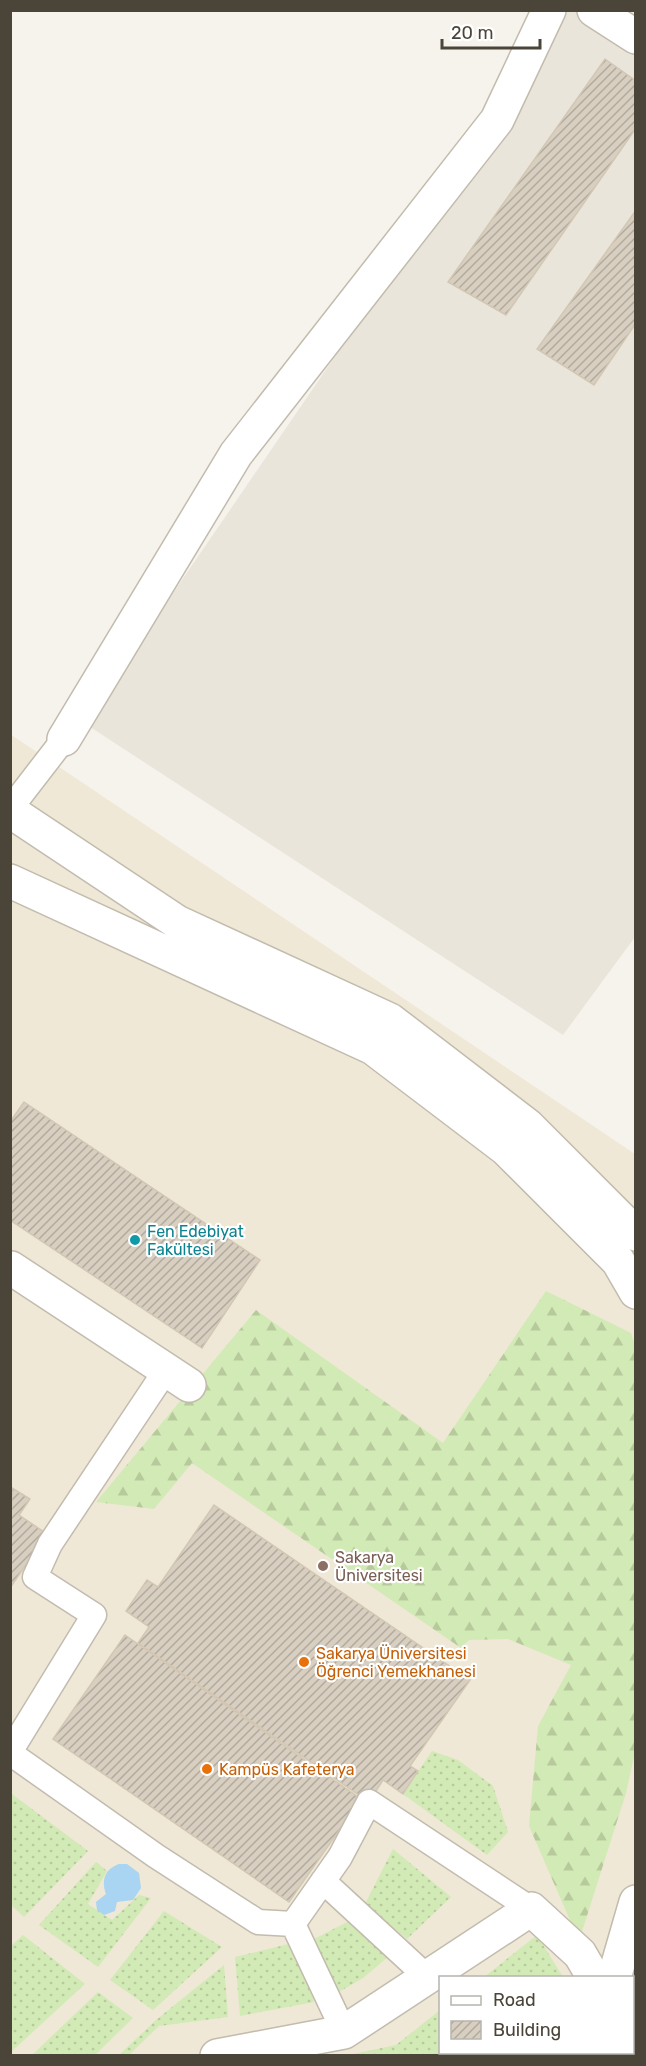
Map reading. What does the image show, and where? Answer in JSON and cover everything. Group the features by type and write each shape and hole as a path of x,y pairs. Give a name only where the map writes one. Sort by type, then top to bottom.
{"street":[{"path":"549,10 497,120 236,454 64,739 10,810 177,922 390,1020 527,1125 636,1234"},
{"path":"594,10 636,37"},
{"path":"10,881 373,1048 506,1149 618,1261 636,1292"},
{"path":"11,1268 177,1378 50,1544 36,1577 94,1615 10,1753 156,1856 258,1922 293,1924"},
{"path":"293,1924 340,1857 369,1802 531,1909 580,1954 593,1976"},
{"path":"323,1881 427,1977"},
{"path":"614,1976 636,1902"},
{"path":"233,2054 344,2032 531,1909"},
{"path":"293,1924 344,2032"}],"shaded area":[{"path":"549,11 635,11 635,937 563,1035 84,723 497,120"},
{"name":"Sakarya Üniversitesi","path":"10,734 635,1154 635,2055 11,2055"}],"green space":[{"path":"546,1291 631,1333 636,1348 635,1752 626,1793 579,1941 529,1826 538,1726 571,1665 508,1639 469,1640 461,1648 192,1463 154,1509 96,1502 256,1310 443,1443"},
{"path":"432,1751 458,1760 493,1786 508,1832 487,1855 403,1794"},
{"path":"12,1794 88,1851 24,1917 11,1905"},
{"path":"393,1849 451,1897 407,1939 365,1904"},
{"path":"96,1862 107,1871 88,1904 112,1920 139,1895 151,1898 98,1967 39,1925"},
{"path":"164,1911 222,1947 153,2010 110,1980"},
{"path":"355,1918 389,1956 363,1978 332,1996 312,1940"},
{"path":"23,1935 85,1984 11,2052 11,1946"},
{"path":"537,1935 562,1976 486,1976"},
{"path":"297,1942 314,2002 240,2016 235,1957"},
{"path":"224,1965 228,2017 159,2026 129,2055 119,2055 156,2020"},
{"path":"98,1992 133,2018 95,2055 32,2055"},
{"path":"439,2011 439,2054 552,2054 348,2055 396,2045"}],"water":[{"path":"119,1864 127,1864 139,1873 141,1888 133,1900 117,1902 115,1911 104,1915 97,1910 96,1902 106,1894 104,1880 107,1872"}],"building":[{"path":"605,59 636,81 636,128 506,315 448,282"},
{"path":"636,210 636,323 594,385 537,349"},
{"name":"Fen Edebiyat Fakültesi","path":"24,1102 260,1260 202,1348 10,1220 10,1122"},
{"name":"Fen Edebiyat Fakültesi","path":"24,1102 260,1260 202,1348 10,1220 10,1122"},
{"path":"12,1488 30,1499 19,1515 47,1534 10,1588"},
{"name":"Sakarya Üniversitesi Öğrenci Yemekhanesi","path":"214,1505 470,1680 410,1766 418,1771 403,1794 383,1780 369,1802 138,1643 149,1627 126,1611 147,1580 158,1587"},
{"name":"Kampüs Kafeterya","path":"125,1635 361,1799 289,1902 53,1739"}],"place":[{"name":"Fen Edebiyat Fakültesi","path":"135,1240"},
{"name":"Sakarya Üniversitesi","path":"323,1566"},
{"name":"Sakarya Üniversitesi Öğrenci Yemekhanesi","path":"304,1662"},
{"name":"Kampüs Kafeterya","path":"207,1769"}]}
